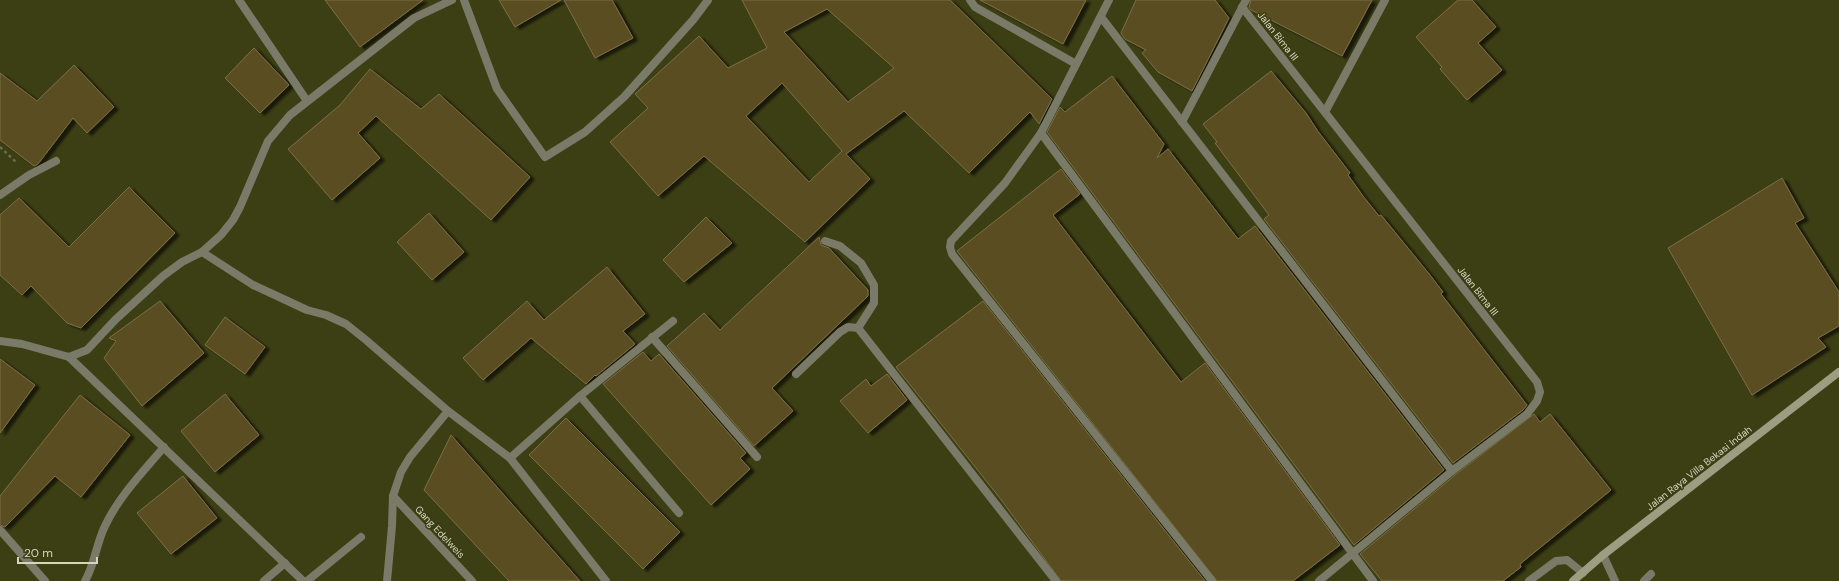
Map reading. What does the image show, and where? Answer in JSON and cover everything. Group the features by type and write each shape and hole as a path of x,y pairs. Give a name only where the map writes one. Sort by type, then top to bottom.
{"main road":[{"name":"Jalan Raya Villa Bekasi Indah","path":"1573,581 1604,555 1839,372"}],"street":[{"path":"239,0 307,101"},
{"path":"69,356 87,350 115,320 163,276 182,262 202,252 221,235 233,220 268,141 290,115 414,18 452,0"},
{"path":"464,0 497,89 545,157 585,132 624,97 693,20 708,0"},
{"path":"970,0 975,7 1076,64"},
{"path":"1110,0 1041,133 1005,183 951,241 950,247 952,254 1212,581"},
{"path":"1325,112 1384,0"},
{"path":"1182,122 1244,4"},
{"name":"Jalan Bima III","path":"1244,4 1325,112 1537,382 1540,392 1537,401 1527,414 1452,471 1319,581"},
{"path":"1101,17 1452,471"},
{"path":"1041,133 1373,581"},
{"path":"0,195 29,175 56,161"},
{"path":"825,241 840,246 860,264 874,285 874,303 858,328"},
{"path":"202,252 253,284 307,310 326,314 346,324 448,411 510,458 606,581"},
{"path":"510,458 580,396 652,337 674,321"},
{"path":"796,374 848,326 858,328 1056,581"},
{"path":"652,337 757,457"},
{"path":"0,342 22,344 69,356 303,581"},
{"path":"580,396 679,513"},
{"path":"387,581 392,526 392,496 401,472 410,456 448,411"},
{"path":"85,581 91,570 100,537 114,509 164,446"},
{"name":"Gang Edelweis","path":"392,496 472,581"},
{"path":"0,530 45,581"},
{"path":"307,581 361,537"},
{"path":"1604,555 1615,581"},
{"path":"1529,581 1556,561 1566,560 1583,573"},
{"path":"264,581 285,563"},
{"path":"1644,581 1651,574"}],"path":[{"path":"0,146 29,175"}],"building":[{"path":"325,0 423,0 360,47"},
{"path":"499,0 561,0 515,27"},
{"path":"564,0 612,0 633,38 595,58"},
{"path":"742,0 950,0 1052,99 1039,124 1030,112 969,173 904,111 846,154 870,179 805,242 704,156 658,196 610,142 648,108 635,94 699,36 728,68 767,48","holes":["827,9 894,68 848,102 784,32","782,83 842,151 809,182 746,116"]},
{"path":"980,0 1086,0 1063,44"},
{"path":"1136,0 1215,0 1229,18 1192,91 1158,72 1142,53 1146,50 1125,39 1121,33"},
{"path":"1251,0 1372,0 1342,56 1251,10 1249,7"},
{"path":"1458,0 1472,0 1496,27 1478,43 1502,70 1467,100 1440,69 1442,67 1416,37"},
{"path":"254,48 289,85 260,113 225,78"},
{"path":"74,65 114,107 87,133 73,118 38,164 34,166 0,140 0,73 37,101"},
{"path":"370,69 421,109 439,94 530,177 491,220 376,116 358,133 380,158 332,200 288,149 340,105"},
{"path":"1271,71 1306,113 1350,173 1348,175 1363,196 1379,216 1381,215 1430,275 1443,292 1441,294 1527,405 1523,410 1453,463 1264,219 1269,215 1215,143 1217,142 1203,124"},
{"path":"1112,76 1164,144 1157,158 1168,149 1238,239 1255,226 1444,470 1354,545 1047,132 1060,107 1065,112"},
{"path":"1061,169 1080,194 1053,215 1181,382 1205,363 1340,545 1293,581 1217,581 957,251"},
{"path":"1782,178 1804,218 1795,223 1839,292 1839,326 1818,338 1826,347 1752,395 1668,248"},
{"path":"129,187 175,233 81,328 67,323 31,286 22,295 0,275 0,215 19,198 69,247"},
{"path":"429,213 464,252 432,280 397,242"},
{"path":"706,217 732,243 684,282 663,260"},
{"path":"819,237 821,245 829,248 868,290 868,296 772,388 793,411 754,446 667,346 704,313 720,330"},
{"path":"607,267 645,314 623,331 635,344 596,376 595,375 586,384 531,338 483,380 463,358 527,301 544,320"},
{"path":"160,301 204,353 142,406 104,358 116,341 109,338"},
{"path":"983,301 1205,581 1061,581 999,497 896,367"},
{"path":"225,317 265,347 245,374 205,345"},
{"path":"643,352 651,361 659,354 746,453 740,458 750,469 711,505 603,384"},
{"path":"0,359 35,385 0,433"},
{"path":"887,374 907,400 868,433 840,401 866,379 871,386"},
{"path":"225,394 259,435 215,472 181,431"},
{"path":"80,395 130,435 81,497 55,476 5,527 0,525 0,496"},
{"path":"1534,414 1540,422 1550,414 1611,490 1520,564 1521,567 1503,581 1382,581 1360,554 1455,475"},
{"path":"566,418 680,532 643,569 529,455"},
{"path":"451,435 580,581 509,581 424,490"},
{"path":"183,476 217,518 171,554 137,513"}]}
